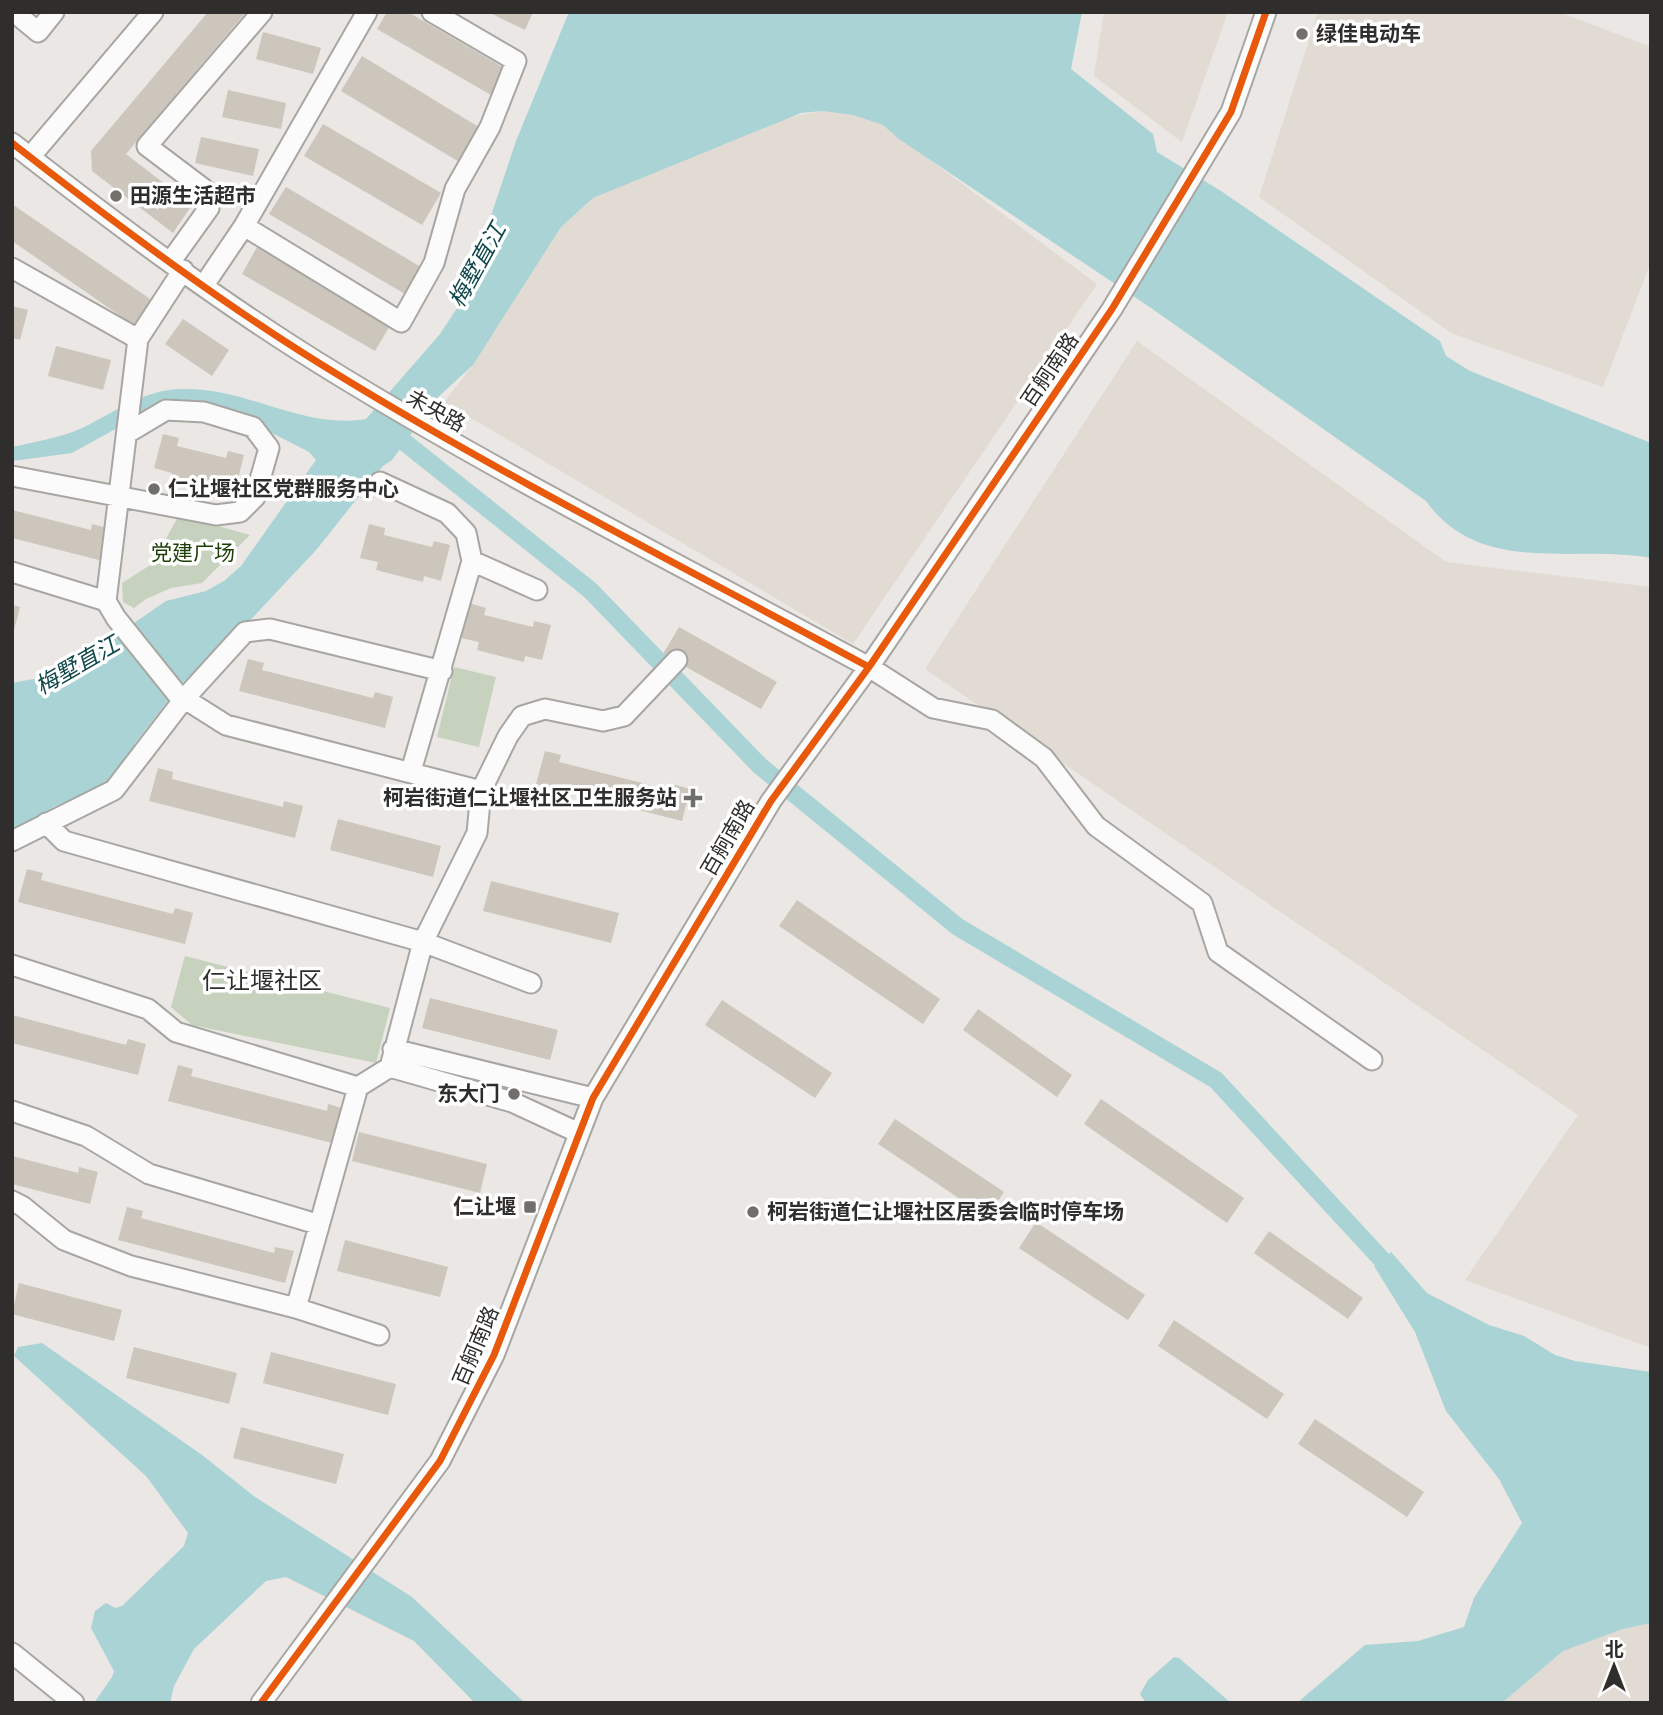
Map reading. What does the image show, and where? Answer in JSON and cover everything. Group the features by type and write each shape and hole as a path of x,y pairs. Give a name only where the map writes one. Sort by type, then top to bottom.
{"street":[{"path":"14,12 38,32 54,12"},
{"path":"30,157 153,12"},
{"path":"111,609 138,339 209,208 204,189 147,146 262,12"},
{"path":"204,285 244,226 367,12"},
{"path":"244,226 401,322 434,263 455,189 490,127 516,61 432,12"},
{"name":"百舸南路","path":"261,1703 440,1461 494,1355 593,1098 771,801 869,667 1112,309 1206,157 1231,111 1266,12"},
{"name":"未央路","path":"12,143 204,285 338,375 425,426 869,667 933,708 992,720 1044,758 1096,826 1202,904 1218,953 1372,1060"},
{"path":"12,268 138,339"},
{"path":"12,476 216,515 240,512 255,497 269,448 253,427 204,412 166,410 129,428"},
{"path":"380,482 447,513 466,533 472,561 411,771"},
{"path":"472,561 537,590"},
{"path":"12,572 111,609 181,696 226,725 481,791"},
{"path":"12,841 114,790 181,696 244,632 270,629 442,671"},
{"path":"296,1308 317,1224 358,1087 391,1058 424,942 477,833 481,791 508,736 522,716 545,709 603,721 624,716 677,660"},
{"path":"46,823 64,841 424,942 531,983"},
{"path":"12,965 148,1009 176,1032 358,1087"},
{"path":"391,1058 593,1098"},
{"path":"391,1058 512,1102 579,1133"},
{"path":"12,1111 86,1136 149,1174 317,1224"},
{"path":"12,1201 64,1240 131,1266 296,1308 379,1335"},
{"path":"12,1653 74,1703"}],"shaded area":[{"path":"1104,12 1228,12 1182,142 1094,76"},
{"path":"1318,12 1559,12 1651,47 1651,262 1603,387 1451,333 1259,197"},
{"path":"822,111 853,115 883,125 1097,284 853,644 444,402 473,365 561,227 593,198 780,119"},
{"path":"1137,341 1446,562 1651,587 1651,1348 1465,1280 1578,1115 925,669"},
{"path":"1651,1623 1651,1703 1502,1703 1563,1651 1623,1629"}],"green space":[{"name":"党建广场","path":"179,515 250,535 202,583 171,588 146,599 134,608 123,602 122,583 152,564"},
{"path":"454,667 496,677 479,747 437,737"},
{"path":"185,956 390,1008 376,1063 192,1025 171,1007"}],"water":[{"name":"梅墅直江","path":"569,12 1082,12 1071,69 1153,134 1157,152 1221,191 1440,341 1446,356 1470,371 1651,443 1651,558 1530,553 1501,549 1473,540 1448,525 1426,501 1151,308 899,139 883,125 853,115 822,111 801,113 593,198 561,227 473,365 437,398 392,460 383,466 317,549 242,629 180,685 136,742 112,785 53,807 12,838 12,683 60,674 166,601 206,591 224,581 241,566 316,460 309,452 235,414 137,417 72,453 12,461 12,447 72,432 142,397 169,390 206,390 229,394 320,419 366,419 440,334 463,299 516,141"},
{"path":"1391,1252 1427,1293 1489,1325 1524,1336 1555,1355 1575,1361 1651,1372 1651,1623 1623,1629 1563,1651 1502,1703 1297,1703 1365,1645 1418,1641 1464,1627 1474,1598 1522,1523 1499,1479 1446,1411 1415,1332 1374,1266"},
{"path":"42,1343 202,1455 255,1497 412,1597 525,1703 475,1703 414,1641 286,1577 266,1581 194,1649 174,1686 170,1703 94,1703 114,1671 91,1628 95,1611 106,1603 115,1608 122,1606 184,1546 188,1533 146,1476 14,1356 18,1347"},
{"path":"1174,1657 1179,1658 1231,1703 1146,1703 1140,1694 1148,1680"}],"building":[{"path":"208,12 246,12 126,154 192,205 173,233 92,171 91,151"},
{"path":"387,12 408,12 506,69 491,95 377,29"},
{"path":"488,12 533,12 525,30"},
{"path":"263,32 321,48 313,74 256,59"},
{"path":"362,56 482,129 461,163 341,91"},
{"path":"228,90 286,103 281,129 222,117"},
{"path":"323,124 441,193 422,225 304,156"},
{"path":"201,137 259,149 253,176 195,163"},
{"path":"286,187 421,267 405,294 269,214"},
{"path":"12,204 153,301 135,326 12,241"},
{"path":"257,247 391,324 375,351 242,274"},
{"path":"12,306 28,310 20,340 12,338"},
{"path":"183,319 229,350 212,376 165,344"},
{"path":"56,346 111,360 103,390 48,376"},
{"path":"163,434 179,438 177,446 226,458 228,451 244,455 235,491 218,486 217,492 170,480 172,473 154,468"},
{"path":"12,510 91,530 92,524 111,529 103,561 12,538"},
{"path":"369,524 385,528 384,535 432,547 434,541 450,545 441,581 424,576 423,582 376,570 378,562 360,558"},
{"path":"469,603 486,608 484,615 533,627 534,621 551,625 542,660 525,656 524,662 477,650 479,642 461,638"},
{"path":"12,605 20,607 13,634 12,634"},
{"path":"679,627 777,682 761,709 663,654"},
{"path":"248,659 264,663 262,670 373,698 375,692 393,697 385,728 239,691"},
{"path":"545,751 561,755 559,762 670,790 672,784 690,789 682,821 536,784"},
{"path":"158,768 173,772 172,779 283,807 284,801 303,806 295,838 149,801"},
{"path":"338,819 441,846 433,877 330,850"},
{"path":"27,869 43,873 41,880 173,914 175,908 193,913 185,944 18,902"},
{"path":"491,881 619,913 611,943 483,911"},
{"path":"797,900 940,999 923,1024 779,926"},
{"path":"430,998 558,1030 550,1060 422,1028"},
{"path":"722,1000 832,1073 815,1098 705,1025"},
{"path":"978,1009 1072,1075 1057,1097 963,1030"},
{"path":"12,1015 126,1045 128,1039 146,1044 138,1075 12,1043"},
{"path":"178,1065 193,1069 191,1076 327,1111 328,1104 342,1108 332,1143 168,1101"},
{"path":"1101,1099 1244,1198 1227,1223 1084,1124"},
{"path":"895,1119 1004,1192 987,1217 878,1144"},
{"path":"359,1132 487,1164 480,1193 352,1161"},
{"path":"12,1156 78,1173 79,1167 98,1172 90,1204 12,1184"},
{"path":"127,1207 143,1211 141,1218 274,1253 275,1247 294,1251 285,1283 118,1240"},
{"path":"1036,1222 1145,1295 1128,1320 1019,1248"},
{"path":"1269,1231 1363,1298 1348,1319 1254,1253"},
{"path":"345,1240 448,1267 440,1297 337,1271"},
{"path":"19,1283 122,1310 114,1341 12,1314"},
{"path":"1174,1320 1284,1394 1267,1419 1158,1346"},
{"path":"134,1347 237,1373 229,1404 126,1378"},
{"path":"271,1352 396,1384 388,1415 263,1383"},
{"path":"1315,1419 1424,1492 1407,1517 1298,1444"},
{"path":"241,1427 344,1454 336,1484 233,1458"}],"waterway":[{"path":"388,429 590,590 760,766 958,927 1216,1080 1398,1277"}],"cycle path":[{"path":"261,1703 440,1461 494,1355 593,1098 771,801 869,667 1112,309 1231,112 1266,12"},
{"path":"12,143 173,264 297,350 536,489 869,667"}],"place":[{"name":"绿佳电动车","path":"1302,34"},
{"name":"田源生活超市","path":"116,196"},
{"name":"仁让堰社区党群服务中心","path":"154,489"},
{"name":"柯岩街道仁让堰社区卫生服务站","path":"693,798"},
{"name":"东大门","path":"514,1094"},
{"name":"仁让堰","path":"530,1207"},
{"name":"柯岩街道仁让堰社区居委会临时停车场","path":"753,1212"}],"district":[{"name":"仁让堰社区","path":"262,981"}]}
